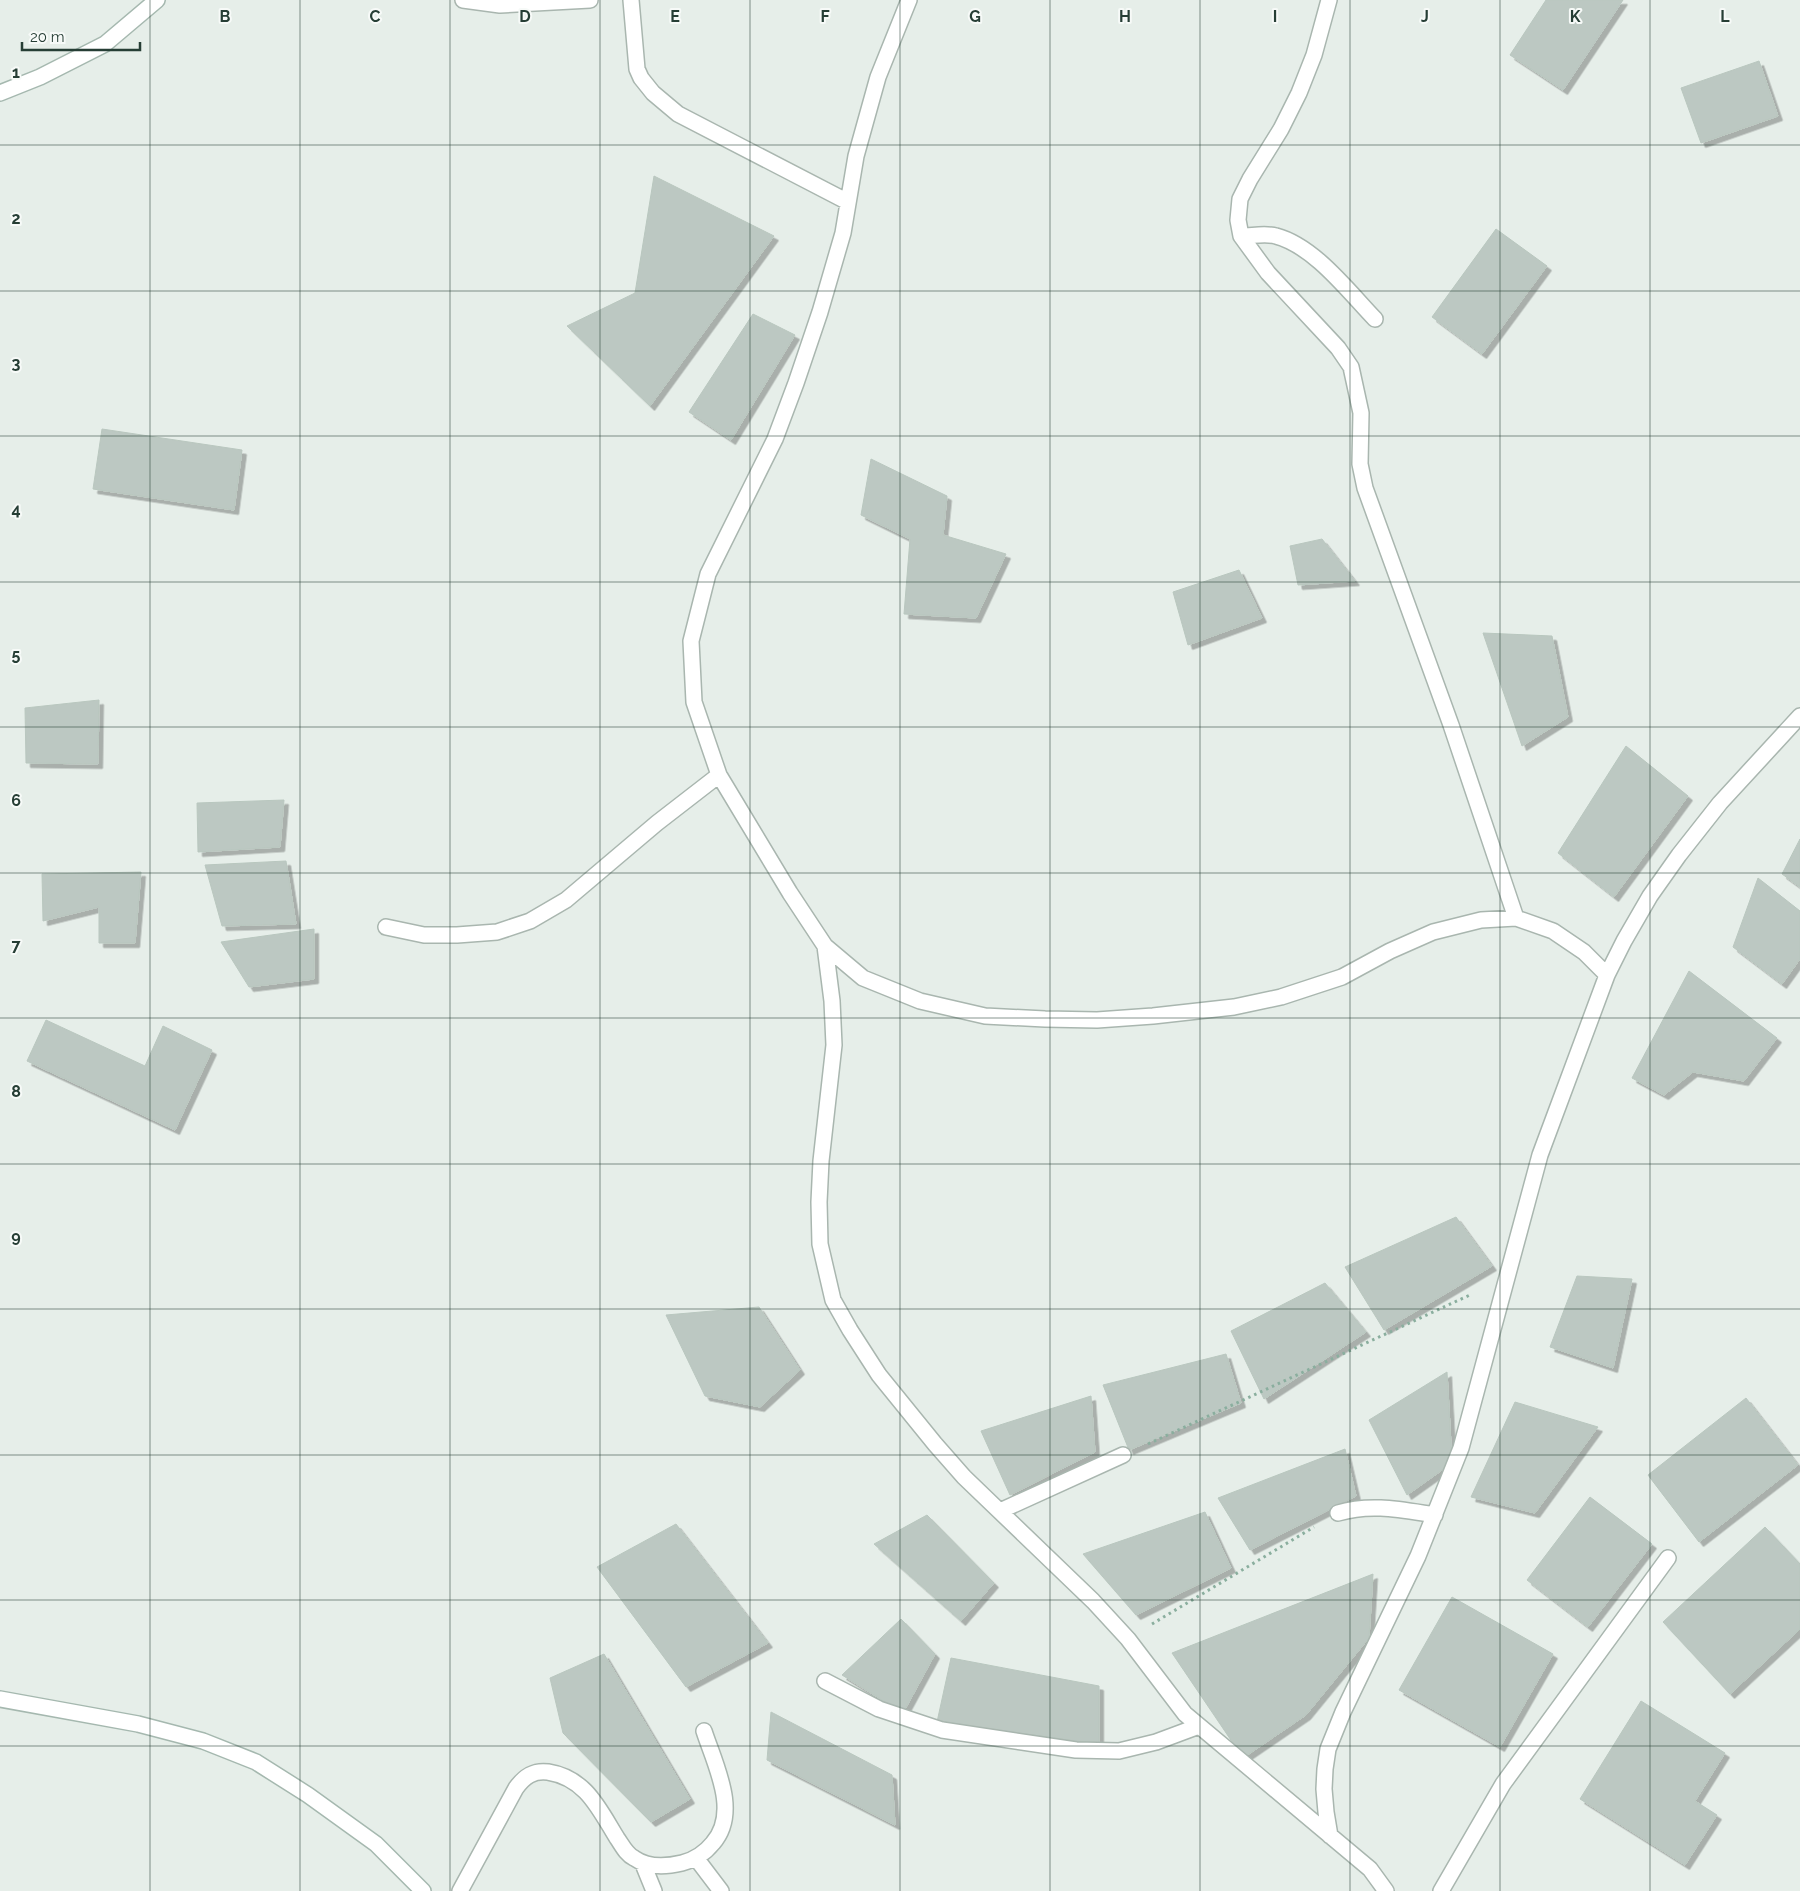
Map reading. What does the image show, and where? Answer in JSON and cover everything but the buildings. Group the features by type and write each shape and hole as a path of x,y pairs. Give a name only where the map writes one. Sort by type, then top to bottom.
{"street":[{"path":"0,93 40,77 105,44 157,0"},
{"path":"463,0 500,5 590,0"},
{"path":"631,0 637,69 653,94 678,114 848,202"},
{"path":"909,0 878,77 856,156 843,233 820,312 796,383 775,439 708,574 691,641 694,702 719,775 790,893 825,946 863,978 920,1001 985,1016 1045,1019 1098,1020 1153,1016 1234,1007 1281,997 1342,977 1390,951 1433,932 1481,920 1516,918 1553,931 1584,952 1607,975"},
{"path":"1329,0 1314,55 1299,93 1264,160 1240,199 1238,220 1241,236 1268,273 1338,348 1351,367 1361,413 1360,464 1365,488 1451,725 1516,918"},
{"path":"1241,236 1274,235 1307,252 1337,279 1375,319"},
{"path":"1330,1836 1324,1789 1328,1750 1343,1712 1418,1556 1464,1440 1540,1155 1607,975 1650,896 1679,855 1720,803 1800,716"},
{"path":"386,927 424,934 457,935 497,932 530,921 566,900 657,823 719,775"},
{"path":"825,946 832,1002 834,1045 821,1161 819,1202 820,1244 833,1300 879,1375 964,1477 1093,1601 1128,1639 1173,1699 1199,1726 1370,1869 1386,1891"},
{"path":"1000,1511 1123,1455"},
{"path":"1338,1513 1356,1508 1376,1507 1435,1515"},
{"path":"1442,1891 1502,1784 1668,1558"},
{"path":"824,1681 878,1709 942,1730 1076,1750 1119,1751 1156,1742 1199,1726"},
{"path":"0,1699 138,1724 202,1741 256,1762 308,1795 376,1844 423,1891"},
{"path":"460,1891 516,1788 522,1780 537,1772 553,1773 588,1792 624,1849 632,1858 643,1864 663,1866 682,1863 696,1858 708,1850 718,1838 726,1810 724,1794 704,1731"},
{"path":"696,1858 721,1891"},
{"path":"643,1864 654,1891"}],"path":[{"path":"1123,1455 1506,1278"},
{"path":"1128,1639 1338,1513"}]}
